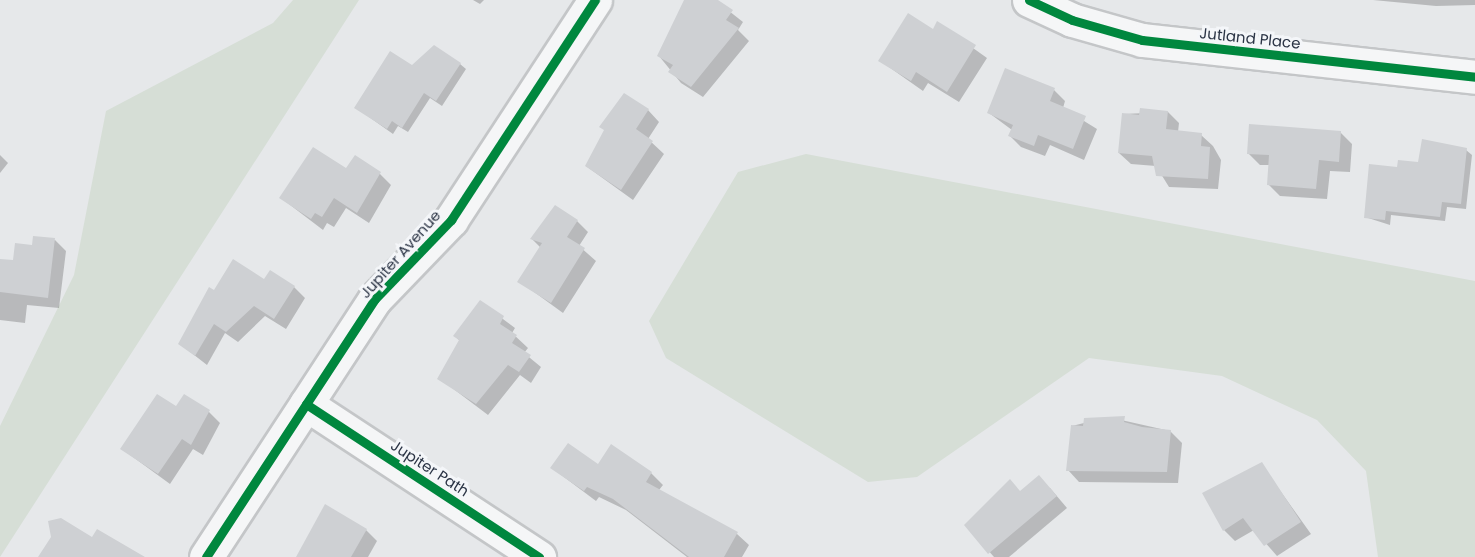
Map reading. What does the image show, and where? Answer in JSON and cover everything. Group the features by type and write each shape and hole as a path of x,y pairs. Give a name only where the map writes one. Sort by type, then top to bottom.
{"street":[{"name":"Jupiter Avenue","path":"206,557 375,299 451,220 595,0"},
{"name":"Jutland Place","path":"1029,0 1081,23 1142,40 1475,77"},
{"name":"Jupiter Path","path":"306,404 538,557"}],"shaded area":[{"path":"293,0 359,0 0,557 0,426 74,275 106,111 273,23"},
{"path":"806,154 1475,281 1475,557 1378,557 1366,471 1317,420 1222,376 1089,358 917,477 868,482 666,358 649,321 738,172"}],"building":[{"path":"684,0 718,0 733,10 726,20 739,28 691,87 668,72 673,65 657,56"},
{"path":"908,13 933,29 937,21 976,45 947,92 916,72 911,81 878,61"},
{"path":"434,45 461,63 436,101 424,93 402,128 392,121 387,129 354,108 390,51 412,65"},
{"path":"1005,68 1055,88 1050,101 1086,116 1073,149 1038,135 1034,146 1008,136 1013,125 987,113"},
{"path":"624,93 649,109 636,129 653,141 621,190 585,166 604,130 599,127"},
{"path":"1140,108 1168,111 1166,129 1202,133 1201,146 1210,147 1208,179 1156,176 1152,156 1118,153 1122,113 1139,115"},
{"path":"1249,124 1341,131 1339,162 1319,160 1316,189 1267,185 1269,155 1247,154"},
{"path":"1422,139 1467,148 1461,204 1442,202 1440,217 1386,211 1385,220 1364,218 1369,164 1397,167 1398,160 1418,162"},
{"path":"313,147 346,168 355,155 381,172 357,213 334,198 322,217 315,213 311,219 279,198"},
{"path":"555,205 578,220 567,237 585,248 551,303 517,282 542,243 530,239"},
{"path":"33,236 55,238 48,298 0,292 0,259 13,260 15,243 32,245"},
{"path":"233,259 264,279 270,270 295,286 274,319 254,306 226,332 214,324 195,356 178,344 209,287 214,290"},
{"path":"480,300 504,316 500,324 517,335 512,343 531,355 519,372 508,365 476,404 437,379 459,340 453,336"},
{"path":"157,394 176,406 184,394 210,410 191,445 182,439 158,474 120,449"},
{"path":"1125,416 1124,422 1142,427 1171,430 1167,472 1066,471 1071,425 1083,426 1084,418"},
{"path":"568,443 598,464 611,444 652,472 646,482 738,532 724,557 689,557 613,499 587,487 584,491 550,468"},
{"path":"1262,462 1301,522 1264,546 1243,518 1223,531 1202,493"},
{"path":"1039,475 1057,496 988,554 964,525 1010,479 1020,491"},
{"path":"325,504 367,529 351,557 296,557"},
{"path":"61,518 92,537 97,529 145,557 38,557 51,537 48,521"}],"cycle path":[{"path":"206,557 375,299 451,220 595,0"},
{"path":"1029,0 1072,20 1142,40 1475,77"},
{"path":"306,404 539,557"}]}
